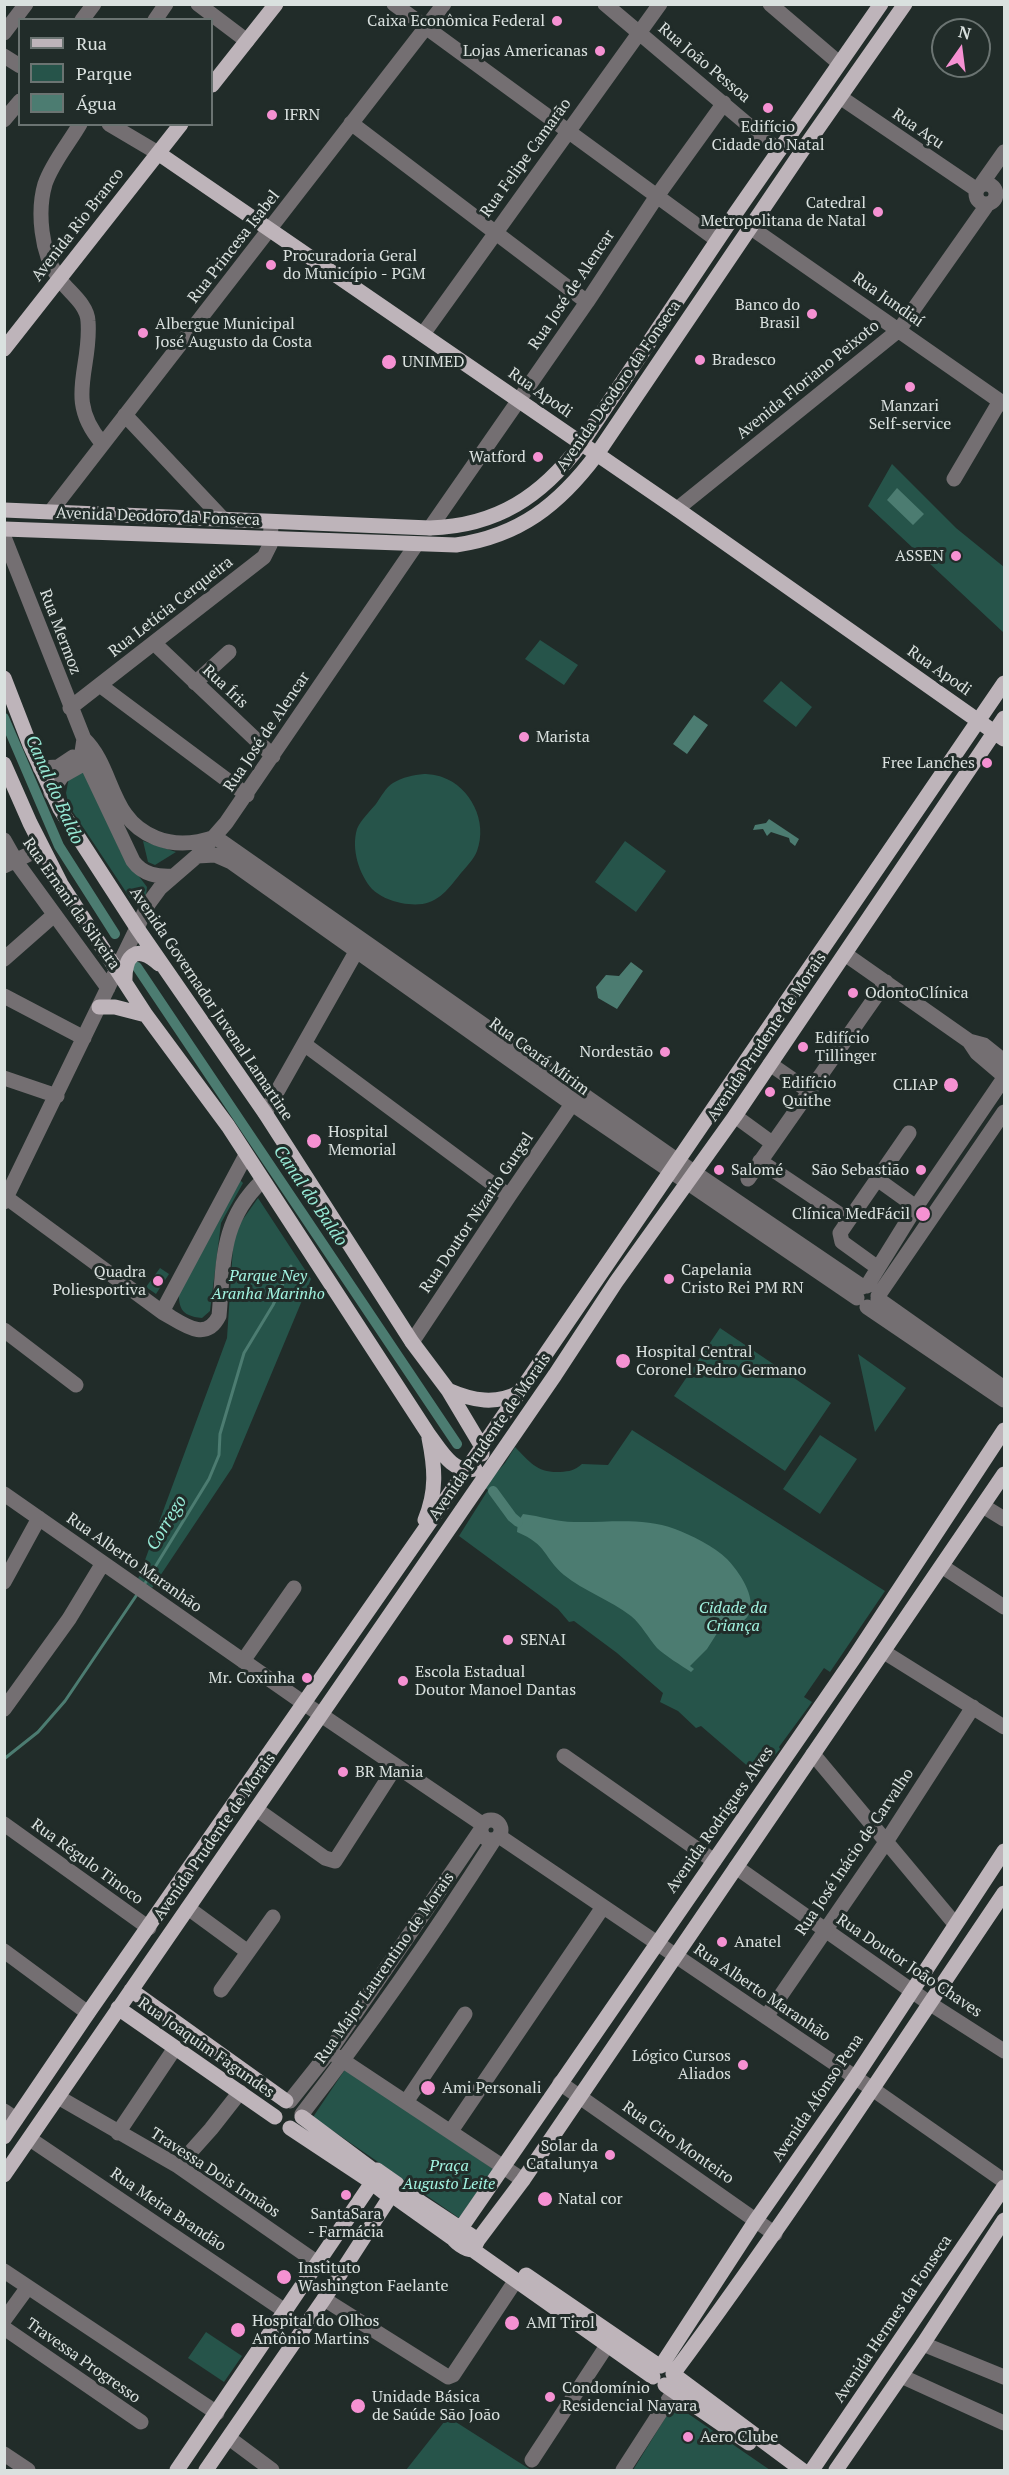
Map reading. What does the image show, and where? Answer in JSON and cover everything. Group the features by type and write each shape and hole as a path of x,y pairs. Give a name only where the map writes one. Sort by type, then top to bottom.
{"main road":[{"path":"213,84 276,4"},
{"name":"Avenida Deodoro da Fonseca","path":"4,510 430,528 466,525 516,506 553,478 581,444 717,240 881,4"},
{"name":"Avenida Deodoro da Fonseca","path":"4,529 416,545 463,544 490,539 509,531 543,511 556,500 597,454 901,6"},
{"name":"Avenida Rio Branco","path":"4,349 178,126"},
{"name":"Rua Apodi","path":"158,153 677,509 1000,735"},
{"path":"750,227 744,221 743,215 764,172"},
{"path":"711,285 725,250 723,244 717,240"},
{"path":"172,516 172,535"},
{"path":"356,542 350,534 351,530 359,525"},
{"name":"Avenida Governador Juvenal Lamartine","path":"4,678 51,793 137,928 265,1113 412,1342 448,1390 482,1447"},
{"name":"Avenida Prudente de Morais","path":"4,2137 10,2115 149,1928 413,1547 472,1470 482,1447 1005,683"},
{"name":"Avenida Prudente de Morais","path":"4,2175 503,1451 616,1282 735,1116 886,894 1000,735 1005,718"},
{"path":"4,764 61,884 146,1015 205,1093 429,1435 453,1465 472,1470 490,1462 503,1451"},
{"path":"869,883 886,894"},
{"path":"125,984 125,964 135,954 146,955 167,972"},
{"path":"786,1005 803,1017"},
{"path":"99,1007 116,1007 146,1015"},
{"path":"616,1282 613,1269 630,1230"},
{"path":"448,1390 468,1398 485,1401 503,1399 520,1392"},
{"name":"Avenida Rodrigues Alves","path":"456,2231 694,1888 713,1855 785,1758 854,1658 1005,1430"},
{"path":"413,1547 429,1511 434,1493 435,1470 429,1435"},
{"path":"452,1524 472,1470"},
{"path":"476,2244 523,2180 1005,1474"},
{"path":"959,1499 980,1509"},
{"path":"854,1658 859,1667 872,1668"},
{"path":"785,1758 794,1758 800,1765 801,1772"},
{"path":"713,1855 735,1850 738,1864"},
{"name":"Avenida Afonso Pena","path":"665,2376 756,2220 855,2078 1005,1851"},
{"path":"694,1888 699,1898 706,1901 714,1899"},
{"path":"665,2376 775,2234 871,2088 1005,1893"},
{"name":"Rua Joaquim Fagundes","path":"131,1990 288,2101 298,2105 302,2116 371,2178"},
{"path":"144,2025 143,2014 155,2007"},
{"name":"Rua Joaquim Fagundes","path":"118,2008 275,2117 279,2125 290,2128 456,2231 468,2250 476,2244"},
{"name":"Rua Joaquim Fagundes","path":"275,2117 278,2105 288,2101"},
{"path":"290,2128 298,2125 302,2116"},
{"path":"177,2470 319,2264 371,2178"},
{"name":"Avenida Hermes da Fonseca","path":"812,2470 1005,2187"},
{"path":"206,2470 394,2194"},
{"path":"836,2470 1004,2223"},
{"name":"Rua Joaquim Fagundes","path":"476,2244 516,2280 608,2344 665,2376 788,2470"},
{"name":"Rua Joaquim Fagundes","path":"476,2244 802,2470"},
{"path":"259,2351 266,2348 273,2351 280,2363"}],"street":[{"path":"4,33 26,4"},
{"path":"84,18 94,4"},
{"path":"156,18 166,4"},
{"path":"198,4 247,41"},
{"path":"394,4 717,240"},
{"name":"Rua Princesa Isabel","path":"51,511 444,4"},
{"name":"Rua João Pessoa","path":"605,4 779,151"},
{"name":"Rua Felipe Camarão","path":"423,334 494,232 660,4"},
{"path":"770,4 839,63"},
{"path":"4,56 18,65"},
{"name":"Rua Açu","path":"840,97 978,188"},
{"path":"4,120 18,103"},
{"name":"Rua José de Alencar","path":"430,528 587,302 657,196 724,103"},
{"path":"351,123 587,302"},
{"path":"79,126 46,182 42,198 42,216 46,253 59,278 87,312 88,329 81,399 86,419 102,443"},
{"name":"Rua Apodi","path":"112,126 158,153"},
{"path":"997,199 978,201 978,188 1005,152"},
{"name":"Avenida Floriano Peixoto","path":"677,509 899,330 997,199"},
{"name":"Rua Jundiaí","path":"750,227 1002,402"},
{"path":"954,479 1002,402"},
{"path":"125,415 222,518"},
{"name":"Rua Letícia Cerqueira","path":"70,708 264,557 269,549 272,521"},
{"name":"Rua Mermoz","path":"4,537 129,854 137,867 143,871 158,876 174,876"},
{"name":"Rua José de Alencar","path":"6,1200 155,894 215,837 273,756 416,545"},
{"name":"Rua Íris","path":"154,643 273,756"},
{"path":"195,683 229,652"},
{"path":"101,686 246,795"},
{"path":"40,768 58,767 88,751"},
{"path":"51,793 62,776 88,751"},
{"name":"Rua Mermoz","path":"88,751 129,820 147,834 171,843 184,844 215,837"},
{"path":"129,854 140,838 147,834"},
{"name":"Rua Ceará Mirim","path":"215,837 572,1104 674,1166"},
{"name":"Rua Ernani da Silveira","path":"4,840 10,864 54,915 108,988"},
{"path":"10,864 42,848"},
{"name":"Rua Ceará Mirim","path":"197,856 210,854 224,858 360,945 691,1178 1005,1388"},
{"path":"4,960 54,915"},
{"path":"265,1113 360,945"},
{"path":"845,954 969,1041 984,1045 1005,1061"},
{"path":"748,1179 886,982"},
{"path":"4,996 84,1038"},
{"path":"868,1296 878,1268 1004,1076 977,1053 969,1041"},
{"path":"304,1044 509,1196"},
{"path":"770,1064 809,1091"},
{"path":"4,1078 57,1096"},
{"name":"Rua Doutor Nizario Gurgel","path":"412,1342 572,1104"},
{"path":"868,1296 1005,1112"},
{"path":"735,1116 772,1143"},
{"path":"878,1268 840,1239 840,1233 909,1133"},
{"path":"162,1312 246,1155"},
{"path":"760,1161 848,1220"},
{"path":"878,1179 916,1208"},
{"path":"6,1200 162,1312 196,1330 205,1330 214,1327 219,1317 230,1227 242,1205 262,1181"},
{"name":"Rua Ceará Mirim","path":"868,1296 1005,1400"},
{"path":"4,1330 76,1385"},
{"name":"Rua Alberto Maranhão","path":"4,1494 396,1766 481,1827 485,1839 496,1838 603,1907 1005,2181"},
{"path":"980,1509 1005,1520"},
{"path":"4,1582 39,1518"},
{"path":"4,1709 69,1619 103,1563"},
{"path":"943,1567 1005,1607"},
{"path":"243,1661 294,1588"},
{"path":"884,1652 1005,1727"},
{"name":"Rua José Inácio de Carvalho","path":"766,2017 886,1842 973,1707"},
{"path":"813,1754 955,1924"},
{"path":"564,1756 713,1855"},
{"path":"256,1809 325,1858 335,1861 396,1766"},
{"name":"Rua Régulo Tinoco","path":"4,1824 149,1928"},
{"name":"Rua Major Laurentino de Morais","path":"288,2101 329,2052 481,1827"},
{"name":"Rua Major Laurentino de Morais","path":"302,2116 441,1922 496,1838"},
{"name":"Rua Doutor João Chaves","path":"738,1864 824,1930 929,2003 1005,2051"},
{"path":"451,2132 603,1907"},
{"path":"188,1908 248,1952"},
{"path":"424,1911 441,1922"},
{"path":"221,1990 273,1917"},
{"path":"4,1951 88,2013"},
{"path":"377,1980 392,1990"},
{"path":"406,2102 465,2014"},
{"path":"117,2133 176,2048"},
{"path":"329,2052 523,2180"},
{"name":"Rua Ciro Monteiro","path":"560,2083 775,2234"},
{"path":"178,2166 240,2092"},
{"name":"Travessa Dois Irmãos","path":"58,2097 178,2166 319,2264"},
{"name":"Rua Meira Brandão","path":"30,2139 285,2312"},
{"path":"4,2271 217,2413"},
{"path":"324,2299 445,2376 453,2375 516,2280"},
{"name":"Travessa Progresso","path":"4,2320 28,2287"},
{"name":"Travessa Progresso","path":"4,2328 141,2422"},
{"path":"532,2460 608,2344"},
{"path":"923,2344 1005,2377"},
{"path":"623,2470 665,2376"},
{"path":"901,2376 1005,2423"},
{"path":"229,2438 273,2470"},
{"path":"4,2454 28,2470"}],"green space":[{"name":"ASSEN","path":"892,464 956,528 1004,567 1004,633 868,506"},
{"path":"540,640 578,665 564,685 525,659"},
{"path":"781,681 812,707 796,727 763,701"},
{"path":"89,770 120,851 147,887 146,896 139,902 130,898 69,806 66,793 69,777"},
{"path":"424,774 440,776 452,782 469,797 478,817 480,840 472,860 443,894 421,904 401,903 382,896 367,883 357,861 355,837 360,823 390,785 404,778"},
{"path":"143,841 176,852 155,865 148,862"},
{"path":"625,841 666,871 636,912 595,882"},
{"path":"240,1180 243,1183 221,1223 210,1311 202,1318 189,1315 180,1305 179,1286"},
{"name":"Parque Ney Aranha Marinho","path":"258,1198 311,1279 232,1468 152,1588 138,1579 227,1338 234,1232"},
{"name":"Quadra Poliesportiva","path":"160,1268 169,1274 156,1294 146,1287"},
{"path":"720,1328 831,1403 785,1471 674,1396"},
{"path":"858,1354 906,1388 875,1432"},
{"name":"Cidade da Criança","path":"632,1430 885,1591 830,1672 824,1668 804,1697 812,1702 779,1747 780,1749 758,1775 701,1726 696,1728 678,1711 660,1702 663,1693 617,1653 574,1621 569,1622 558,1609 459,1536 488,1490 484,1487 505,1463 515,1447 530,1462 545,1471 567,1471 582,1464 608,1465"},
{"path":"820,1435 857,1459 820,1514 783,1489"},
{"name":"Praça Augusto Leite","path":"346,2068 493,2169 459,2218 313,2117"},
{"path":"206,2332 242,2356 224,2382 188,2358"},
{"name":"Aero Clube","path":"674,2404 770,2470 633,2470"},
{"path":"448,2417 531,2470 406,2470"}],"water":[{"path":"897,488 924,514 913,525 887,500"},
{"path":"694,715 708,725 687,754 673,744"},
{"path":"769,819 799,839 795,846 789,838 771,832 767,836 763,829 753,830 755,825 766,823"},
{"path":"631,962 643,971 617,1009 598,998 596,987 606,975 619,976"},
{"path":"523,1514 568,1522 650,1523 681,1531 709,1545 722,1554 735,1568 748,1590 751,1601 750,1611 746,1619 721,1627 707,1649 690,1666 694,1669 691,1672 657,1648 631,1616 564,1575 540,1547 517,1532 518,1522"}],"waterway":[{"name":"Canal do Baldo","path":"4,718 59,846 115,934"},
{"name":"Canal do Baldo","path":"137,967 457,1444"},
{"name":"Corrego","path":"144,1585 209,1479 219,1455 220,1434 244,1353 273,1305 291,1266"},
{"name":"Canal do Baldo","path":"493,1491 518,1522"},
{"name":"Corrego","path":"4,1759 38,1732 65,1701 138,1593"}],"place":[{"name":"Caixa Econômica Federal","path":"557,21"},
{"name":"Lojas Americanas","path":"600,51"},
{"name":"Edifício Cidade do Natal","path":"768,108"},
{"name":"IFRN","path":"272,115"},
{"name":"Catedral Metropolitana de Natal","path":"878,212"},
{"name":"Procuradoria Geral do Município - PGM","path":"271,265"},
{"name":"Banco do Brasil","path":"812,314"},
{"name":"Albergue Municipal José Augusto da Costa","path":"143,333"},
{"name":"Bradesco","path":"700,360"},
{"name":"UNIMED","path":"389,362"},
{"name":"Manzari Self-service","path":"910,387"},
{"name":"Watford","path":"538,457"},
{"name":"ASSEN","path":"956,556"},
{"name":"Marista","path":"524,737"},
{"name":"Free Lanches","path":"987,763"},
{"name":"OdontoClínica","path":"853,993"},
{"name":"Edifício Tillinger","path":"803,1047"},
{"name":"Nordestão","path":"665,1052"},
{"name":"CLIAP","path":"951,1085"},
{"name":"Edifício Quithe","path":"770,1092"},
{"name":"Hospital Memorial","path":"314,1141"},
{"name":"Salomé","path":"719,1170"},
{"name":"São Sebastião","path":"921,1170"},
{"name":"Clínica MedFácil","path":"923,1214"},
{"name":"Capelania Cristo Rei PM RN","path":"669,1279"},
{"name":"Quadra Poliesportiva","path":"158,1281"},
{"name":"Hospital Central Coronel Pedro Germano","path":"623,1361"},
{"name":"SENAI","path":"508,1640"},
{"name":"Mr. Coxinha","path":"307,1678"},
{"name":"Escola Estadual Doutor Manoel Dantas","path":"403,1681"},
{"name":"BR Mania","path":"343,1772"},
{"name":"Anatel","path":"722,1942"},
{"name":"Lógico Cursos Aliados","path":"743,2065"},
{"name":"Ami Personali","path":"428,2088"},
{"name":"Solar da Catalunya","path":"610,2155"},
{"name":"SantaSara - Farmácia","path":"346,2195"},
{"name":"Natal cor","path":"545,2199"},
{"name":"Instituto Washington Faelante","path":"284,2277"},
{"name":"AMI Tirol","path":"512,2323"},
{"name":"Hospital do Olhos Antônio Martins","path":"238,2330"},
{"name":"Condomínio Residencial Nayara","path":"550,2397"},
{"name":"Unidade Básica de Saúde São João","path":"358,2406"},
{"name":"Aero Clube","path":"688,2437"}]}
